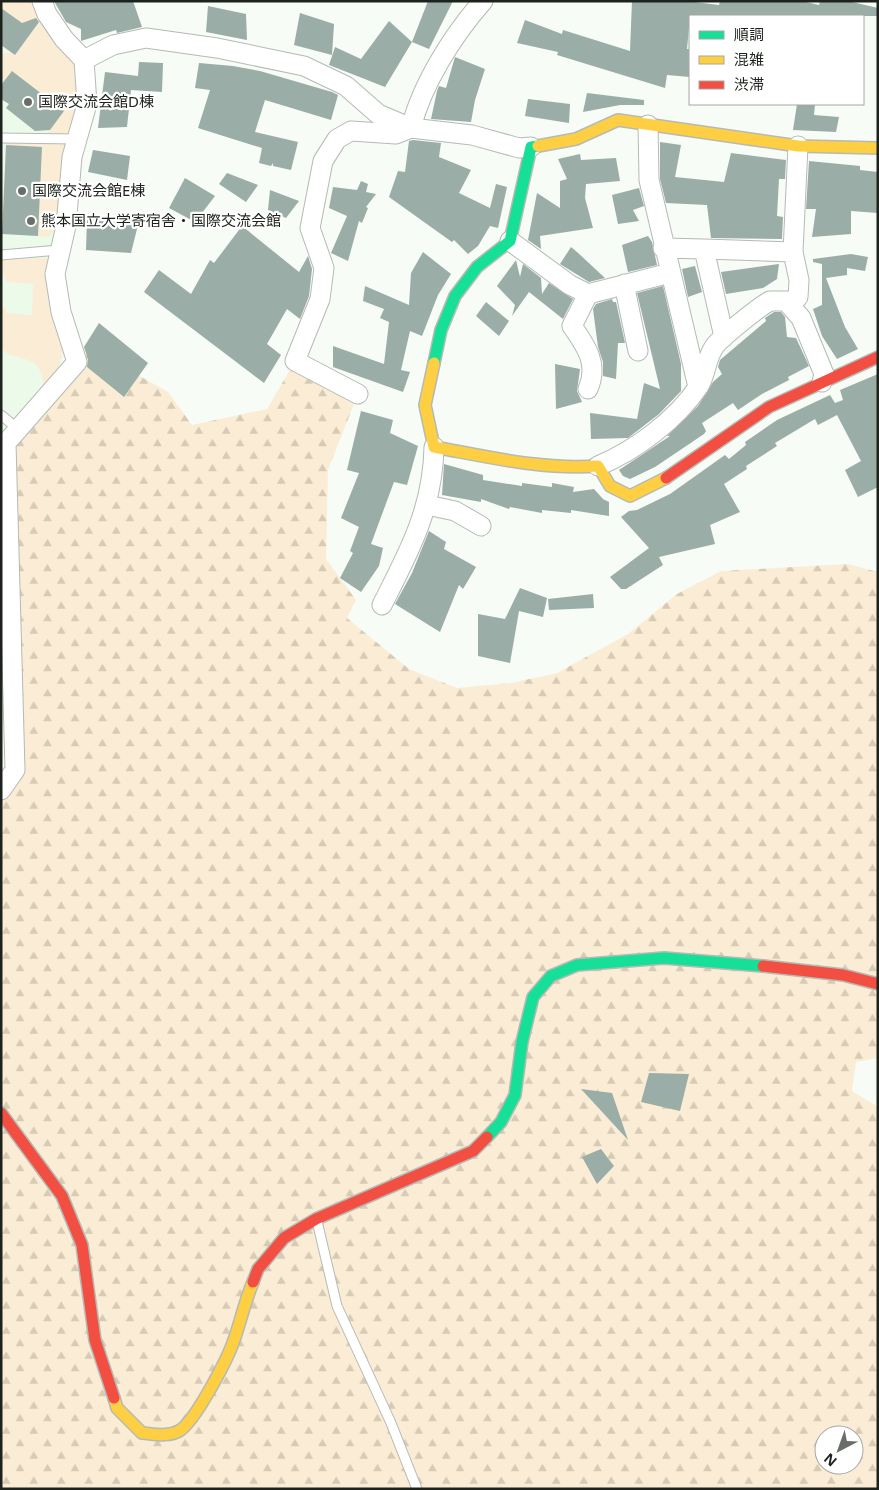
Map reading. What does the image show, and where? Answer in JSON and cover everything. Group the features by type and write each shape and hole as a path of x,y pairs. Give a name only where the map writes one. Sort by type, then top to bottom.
{"street":[{"path":"1,790 15,770 4,479 6,443 77,362 58,301 55,274 66,226 72,157 87,104 84,60 64,39 47,14 42,1"},
{"path":"411,128 416,109 442,57 468,18 483,1"},
{"path":"84,60 113,45 146,38 217,48 286,61 304,66 346,86 378,114 411,128 472,135 519,148 571,142 600,131 618,120 798,146 878,148"},
{"path":"648,125 649,180 663,248 698,387"},
{"path":"358,394 295,361 320,299 323,283 324,268 310,228 316,189 323,161 337,140 351,131 396,134 411,128"},
{"path":"434,447 559,469 598,466 633,449 670,418 698,387 714,346 770,301 794,300 798,297 799,280 793,252 798,146"},
{"path":"382,605 408,553 427,505 433,469 434,447 425,405 438,344 450,303 460,286 490,253 510,241 531,147"},
{"path":"510,241 570,285 588,294 670,273"},
{"path":"663,248 793,252"},
{"path":"704,249 724,337"},
{"path":"624,284 638,351"},
{"path":"588,294 572,326 582,338 591,356 593,367 588,389"},
{"path":"786,301 794,308 805,326 824,374 822,382"},
{"path":"598,466 610,486 630,496 663,480 769,407 878,357"},
{"path":"427,505 455,511 481,526"},
{"path":"1,1113 62,1196 82,1245 96,1340 117,1408 142,1433 168,1435 181,1430 199,1409 234,1341 243,1306 258,1269 284,1238 316,1219 473,1151 501,1122 515,1096 522,1042 533,997 551,976 577,965 664,958 708,960 842,975 878,984"}],"lane":[{"path":"1,138 77,139"},
{"path":"1,255 59,250"},
{"path":"1,416 18,429"},
{"path":"316,1219 337,1306 392,1423 417,1489"}],"shaded area":[{"name":"熊本国立大学寄宿舎・国際交流会館","path":"1,1 33,1 78,66 48,285 49,297 64,356 57,373 6,430 1,428"}],"green space":[{"path":"1,1 33,1 78,66 81,87 74,135 47,133 64,111 12,71 4,82 1,79 1,54 17,51 1,8"},
{"path":"6,141 70,143 59,227 48,237 38,236 42,148 6,145"},
{"path":"51,258 48,282 49,297 62,343 62,353 55,374 45,388 40,371 35,364 26,359 10,355 1,348 1,307 6,308 6,313 32,315 33,284 7,282 4,275 1,274 1,259"},
{"path":"109,337 131,371 168,392 192,425 267,409 295,361 358,394 328,470 326,559 356,600 347,618 409,669 457,688 511,683 557,673 628,634 677,594 721,571 848,564 878,572 878,1058 856,1062 852,1091 878,1107 878,1489 1,1489 1,790 15,770 6,443 77,362"}],"building":[{"path":"54,1 133,1 142,27 117,33 116,30 81,41 81,29 66,22"},
{"path":"428,1 453,1 429,49 412,42"},
{"path":"632,1 686,1 719,5 720,1 802,1 819,5 820,1 848,1 878,8 878,16 689,15 687,49 689,49 689,77 667,75 665,88 557,55 558,52 517,43 525,20 562,34 563,30 630,51"},
{"path":"208,6 246,14 247,40 206,32"},
{"path":"1,8 22,23 36,18 39,22 15,55 1,45"},
{"path":"300,13 334,24 332,55 294,45"},
{"path":"389,21 412,42 385,87 329,65 335,47 361,59"},
{"path":"455,57 485,69 475,100 471,122 431,119 437,91 439,86 446,88"},
{"path":"139,62 163,63 162,92 131,90 127,127 98,128 105,72 138,76"},
{"path":"199,63 260,71 332,92 338,95 331,120 265,100 255,132 298,142 291,170 273,166 273,163 271,166 259,163 262,148 198,128 210,90 195,88"},
{"name":"国際交流会館D棟","path":"12,71 64,111 50,130 35,131 6,108 9,104 1,99 1,85"},
{"path":"587,93 644,100 644,105 620,105 583,112"},
{"path":"528,99 570,104 569,123 525,116"},
{"path":"797,105 815,105 814,115 839,117 836,132 793,130"},
{"path":"409,141 441,143 439,157 471,170 459,193 490,208 496,184 507,187 498,228 490,226 478,246 468,254 454,240 452,242 389,197 398,171 405,172"},
{"path":"660,142 681,145 675,177 724,182 731,153 786,160 785,179 779,179 777,216 783,217 782,239 711,238 707,205 666,203 660,179"},
{"name":"国際交流会館E棟","path":"6,145 42,147 38,236 2,234"},
{"path":"93,150 130,156 127,180 88,172"},
{"path":"580,154 581,160 616,158 620,181 586,184 585,198 593,228 540,236 541,249 528,240 537,193 560,208 560,181 567,179 558,159"},
{"path":"809,161 860,166 860,170 878,172 878,213 851,211 851,234 812,237 816,209 806,209"},
{"path":"227,173 258,185 246,202 219,184"},
{"path":"185,178 215,196 195,222 169,208"},
{"path":"361,181 368,184 366,192 376,194 366,207 368,208 362,223 359,221 348,261 331,253 347,216 329,208 333,187 357,190"},
{"path":"639,188 644,206 633,210 639,221 618,224 612,195"},
{"path":"270,190 299,201 286,218 268,210"},
{"path":"87,219 138,225 131,253 86,250"},
{"path":"242,226 299,272 308,256 312,269 309,296 300,319 287,309 267,344 281,355 264,383 144,292 159,270 191,294 210,260 214,263"},
{"path":"648,236 652,242 657,265 628,272 622,245"},
{"path":"571,247 605,278 589,282 560,264"},
{"path":"423,252 451,274 438,295 422,336 410,331 401,370 410,372 403,392 333,367 333,346 384,364 389,322 380,318 384,309 363,301 365,286 409,305 411,273"},
{"path":"851,254 868,257 865,271 847,268 847,275 826,278 845,327 858,349 837,359 822,336 813,309 822,305 822,264 813,262 813,259"},
{"path":"516,260 520,277 523,264 541,278 542,294 549,283 573,299 563,319 529,292 512,316 515,305 497,286"},
{"path":"779,264 777,279 763,288 726,294 721,272"},
{"path":"695,266 702,292 688,297 682,269"},
{"path":"663,286 681,364 681,391 659,414 628,438 591,439 590,413 637,419 644,383 660,389 637,293"},
{"path":"612,299 613,302 616,302 625,343 618,343 616,379 603,376 603,362 598,347 593,309 596,304"},
{"path":"486,302 509,321 499,336 476,316"},
{"path":"774,312 781,312 785,317 787,337 796,338 809,366 788,377 789,380 762,394 738,410 733,403 702,423 706,431 704,434 655,467 630,479 623,476 619,470 670,436 667,436 698,406 713,382 722,374 718,367 720,360"},
{"path":"99,323 148,363 124,397 87,367 88,359 84,347"},
{"path":"555,364 580,369 577,391 582,402 556,409"},
{"path":"878,374 878,487 858,497 845,470 861,461 837,415 818,425 815,419 775,443 777,446 746,466 747,469 724,484 740,512 710,525 715,544 659,557 663,565 626,589 621,589 610,577 649,548 621,517 629,511 637,510 670,494 725,455 729,459 746,445 745,442 777,420 830,395 835,403 843,400 840,390"},
{"path":"361,411 393,420 390,433 418,446 407,485 394,482 371,544 383,548 379,566 361,592 340,578 353,553 350,551 359,527 341,518 359,473 347,470"},
{"path":"444,464 483,475 483,480 522,486 522,483 552,487 552,483 574,487 573,492 594,489 603,499 609,502 609,516 571,510 571,513 542,510 542,513 510,507 509,509 481,499 481,502 442,495"},
{"path":"429,531 446,542 444,549 476,567 463,589 459,585 440,632 395,604 412,573"},
{"path":"520,588 547,598 543,617 519,611 510,663 478,656 478,614 505,619"},
{"path":"593,594 594,608 549,610 548,599"},
{"path":"649,1073 689,1074 680,1111 641,1102"},
{"path":"581,1089 612,1093 628,1140"},
{"path":"601,1149 614,1166 597,1184 582,1157"}],"traffic: fast":[{"path":"434,363 441,330 455,296 477,267 510,241 531,147 538,146"},
{"path":"487,1137 501,1122 515,1095 522,1042 533,997 551,976 577,965 664,958 763,966"}],"traffic: slow":[{"path":"538,146 576,139 618,120 798,146 878,148"},
{"path":"434,363 425,405 434,447 536,464 577,467 598,466 610,486 630,496 666,478"},
{"path":"114,1398 117,1408 142,1433 166,1435 179,1431 194,1416 225,1361 253,1282"}],"traffic: jam":[{"path":"666,478 769,407 878,357"},
{"path":"763,966 843,975 878,984"},
{"path":"1,1113 62,1196 82,1245 95,1340 114,1398"},
{"path":"253,1282 258,1269 284,1238 316,1219 473,1151 487,1137"}],"place":[{"name":"国際交流会館D棟","path":"28,102"},
{"name":"国際交流会館E棟","path":"22,191"},
{"name":"熊本国立大学寄宿舎・国際交流会館","path":"31,221"}]}
